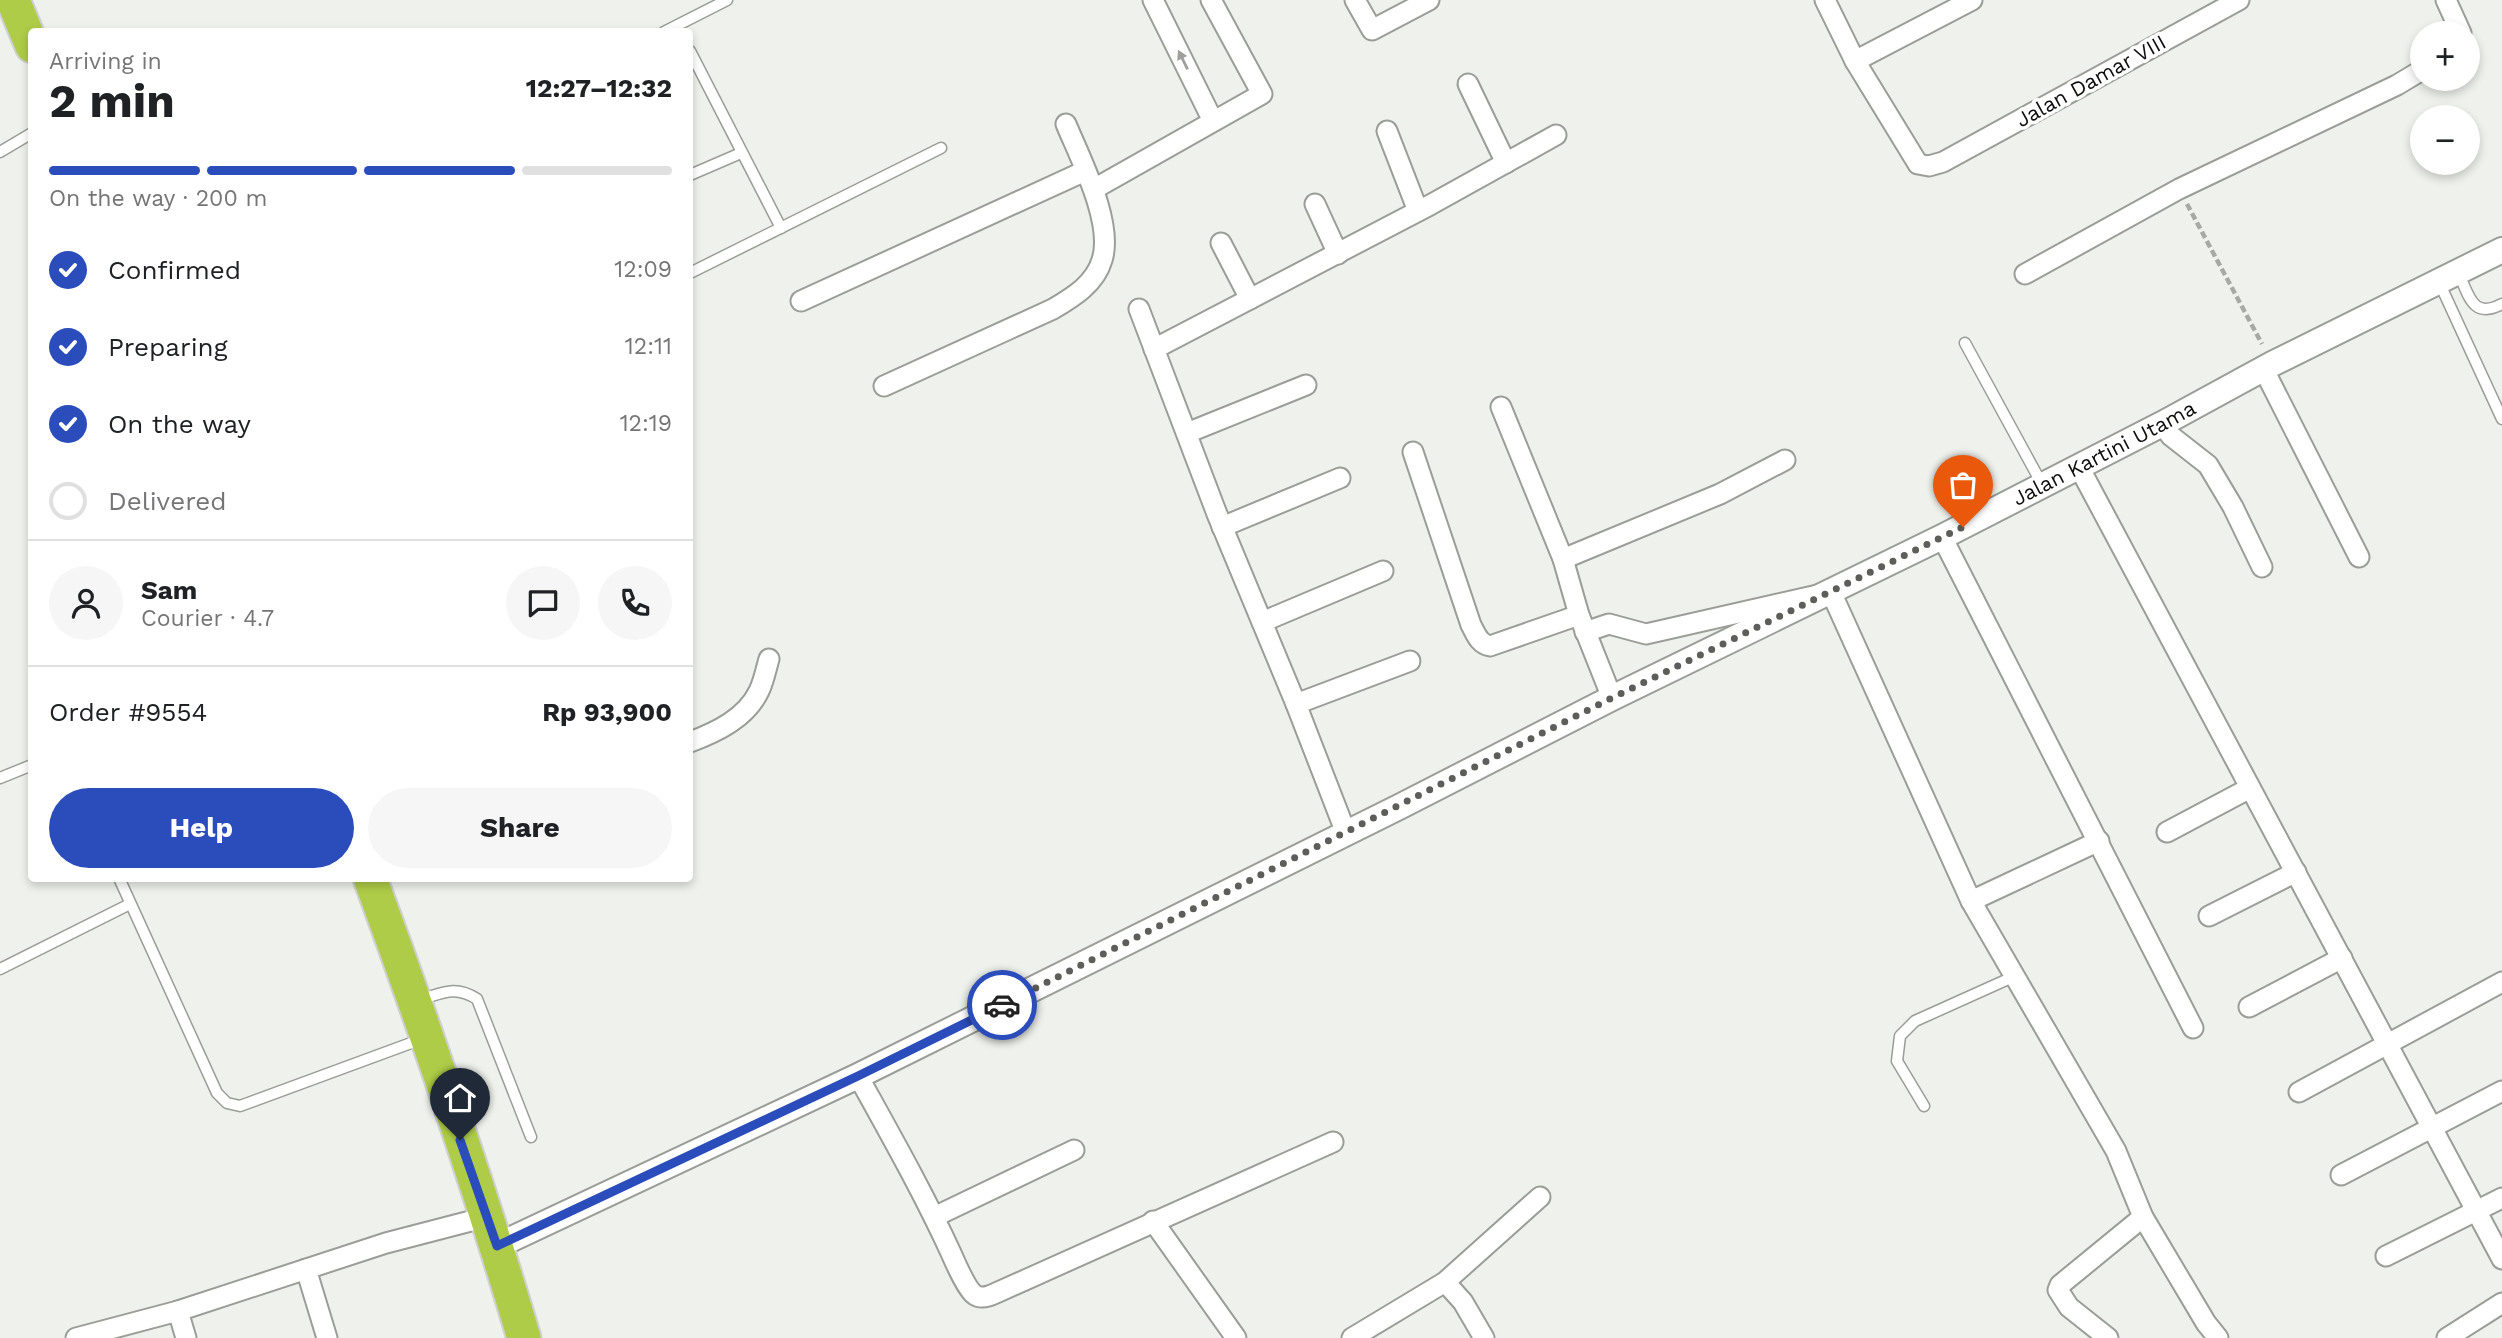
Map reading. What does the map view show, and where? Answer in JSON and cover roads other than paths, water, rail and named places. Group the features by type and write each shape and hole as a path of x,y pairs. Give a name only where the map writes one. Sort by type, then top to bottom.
{"highway":[{"path":"13,0 28,36"},
{"path":"371,882 415,1001 524,1338"}],"street":[{"path":"1153,0 1213,121"},
{"path":"802,301 1090,180 1213,121 1262,94 1211,0"},
{"path":"1355,0 1372,30 1429,0"},
{"path":"1825,0 1855,61 1972,0"},
{"name":"Jalan Damar VIII","path":"1855,61 1918,164 1929,166 1943,162 2239,0"},
{"path":"2446,0 2456,21"},
{"path":"2025,274 2179,189 2410,77"},
{"path":"1468,84 1506,163"},
{"path":"884,386 1053,309 1089,283 1103,258 1103,238 1090,180 1066,124"},
{"path":"1387,131 1418,211"},
{"path":"1154,349 1338,254 1556,135"},
{"path":"1315,204 1338,254"},
{"path":"1222,243 1250,299"},
{"name":"Jalan Kartini Utama","path":"491,1232 858,1076 1612,698 1831,593 2043,486 2268,366 2502,250"},
{"path":"1139,309 1222,527 1296,704 1346,833"},
{"path":"2268,366 2359,556"},
{"path":"1187,433 1306,386"},
{"path":"1501,407 1563,559 1582,623 1612,698"},
{"path":"2162,424 2171,436 2208,465 2233,507 2262,567"},
{"path":"1413,452 1471,625 1483,645 1490,646 1582,623 1609,624 1637,634 1646,634 1831,593 1971,901 2116,1151 2143,1217 2206,1323 2218,1338"},
{"path":"1563,559 1720,494 1785,460"},
{"path":"2079,467 2502,1259"},
{"path":"1222,527 1340,478"},
{"path":"1942,537 2193,1028"},
{"path":"1262,622 1383,571"},
{"path":"693,741 725,726 746,710 760,690 769,659"},
{"path":"1296,704 1410,661"},
{"path":"2167,832 2250,788"},
{"path":"1971,901 2099,841"},
{"path":"2209,916 2296,872"},
{"path":"2249,1007 2342,958"},
{"path":"2299,1092 2502,982"},
{"path":"858,1076 934,1217 955,1263 971,1291 983,1297 1333,1142"},
{"path":"2341,1175 2502,1091"},
{"path":"934,1217 1074,1150"},
{"path":"1352,1338 1446,1282 1539,1197"},
{"path":"2386,1256 2502,1198"},
{"path":"2108,1338 2068,1307 2059,1296 2058,1290 2060,1285 2143,1217"},
{"path":"1153,1222 1236,1338"},
{"path":"76,1338 178,1311 386,1243 491,1232"},
{"path":"306,1269 327,1338"},
{"path":"1446,1282 1463,1302 1484,1338"},
{"path":"2447,1338 2502,1303"},
{"path":"178,1311 186,1338"}],"lane":[{"path":"678,28 727,0"},
{"path":"693,57 781,228"},
{"path":"0,152 28,135"},
{"path":"693,272 941,148"},
{"path":"693,174 741,153"},
{"path":"2448,276 2479,309 2486,310 2502,304"},
{"path":"2448,276 2502,419"},
{"path":"1965,343 2043,486"},
{"path":"0,778 28,767"},
{"path":"121,882 217,1093 227,1103 240,1106 426,1037"},
{"path":"0,969 130,904"},
{"path":"1924,1106 1897,1060 1900,1036 1916,1021 2015,976"},
{"path":"415,1001 453,990 465,991 477,999 531,1137"}]}
